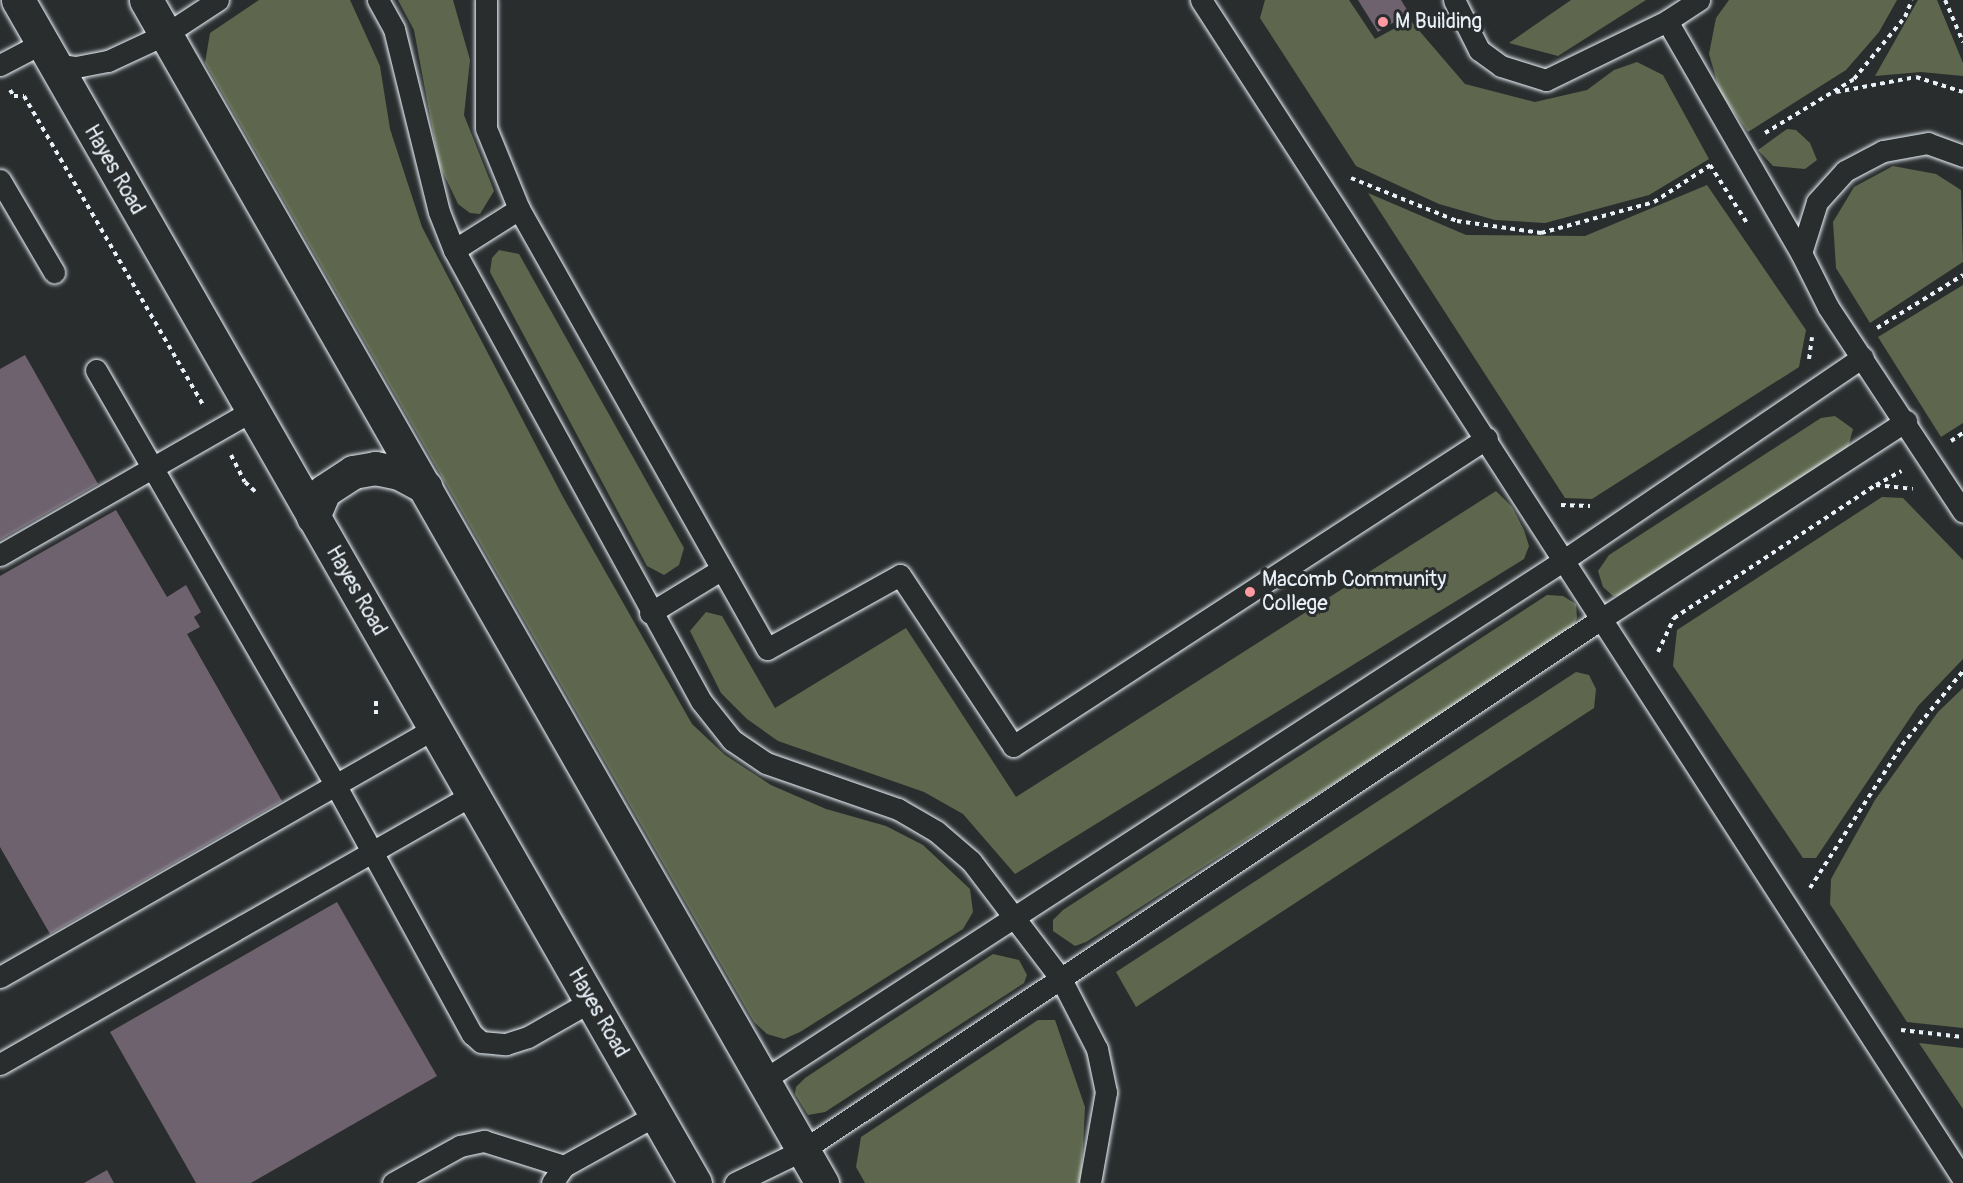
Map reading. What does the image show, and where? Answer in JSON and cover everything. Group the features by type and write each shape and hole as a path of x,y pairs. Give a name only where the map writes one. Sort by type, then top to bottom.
{"street":[{"name":"Hayes Road","path":"18,0 696,1182"},
{"path":"146,0 822,1183"},
{"path":"313,517 324,491 353,472 375,468 399,473 425,487"}],"lane":[{"path":"2,72 48,54 94,65 166,34 218,0"},
{"path":"378,0 394,29 439,212 454,250 650,613 701,700 732,740 766,763 898,809 936,831 971,861 1061,979 1088,1026 1104,1073 1101,1132 1090,1183"},
{"path":"486,0 486,128 519,209 767,649 900,574 1012,746 1487,438"},
{"path":"1201,0 1487,438 1601,619 1963,1179"},
{"path":"1454,0 1479,50 1501,66 1546,80 1667,21 1699,0"},
{"path":"1667,21 1801,254 1828,307 1906,421 1963,512"},
{"path":"1801,254 1817,202 1845,171 1883,151 1928,143 1963,156"},
{"path":"0,180 54,272"},
{"path":"454,250 519,209"},
{"path":"762,1081 1564,560 1858,350"},
{"path":"96,370 374,852 472,1034 481,1042 492,1045 528,1037 591,1001"},
{"path":"0,555 253,411"},
{"path":"735,1183 803,1150 1601,619 1906,421"},
{"path":"650,613 722,569"},
{"path":"0,977 435,728"},
{"path":"0,1064 472,795"},
{"path":"393,1183 460,1146 484,1141 558,1175 656,1115"}],"path":[{"path":"1350,177 1457,221 1541,233 1654,202 1710,165 1854,79 1905,17 1912,0"},
{"path":"1945,0 1963,42"},
{"path":"2,72 14,96 24,96 218,430 245,482 261,496"},
{"path":"1832,92 1916,77 1963,92"},
{"path":"1710,165 1749,226"},
{"path":"1858,350 1963,275"},
{"path":"1807,371 1813,327"},
{"path":"1657,653 1674,618 1876,485 1914,489 1920,498"},
{"path":"1562,505 1592,507"},
{"path":"1809,889 1902,744 1963,671"},
{"path":"375,693 376,715"},
{"path":"1901,1030 1963,1037"}],"green space":[{"path":"259,0 350,0 380,66 390,129 422,227 563,497 692,724 725,755 771,785 826,809 886,826 923,845 970,889 973,912 963,929 800,1032 784,1039 767,1034 754,1022 205,63 210,33"},
{"path":"398,0 453,0 470,60 464,115 494,191 480,214 470,213 458,204 439,164 414,30"},
{"path":"1265,0 1349,0 1375,39 1410,20 1465,84 1535,102 1587,90 1614,70 1637,62 1663,75 1709,159 1649,195 1545,223 1495,220 1439,204 1356,166 1260,18"},
{"path":"1571,0 1646,0 1558,56 1509,43"},
{"path":"1729,0 1897,0 1879,32 1846,70 1748,132 1720,92 1709,54 1716,18"},
{"path":"1918,0 1937,0 1963,63 1963,76 1921,72 1875,76"},
{"path":"1787,129 1796,130 1810,143 1817,160 1805,169 1773,166 1758,150"},
{"path":"1893,166 1936,174 1961,190 1963,262 1870,323 1836,268 1833,222 1854,187"},
{"path":"1707,185 1806,330 1799,367 1592,499 1565,498 1368,193 1466,235 1585,236"},
{"path":"499,250 519,254 684,548 679,565 664,575 647,566 490,272 492,258"},
{"path":"1963,285 1963,423 1941,437 1878,337"},
{"path":"1835,416 1853,429 1846,455 1628,594 1613,596 1603,587 1598,571 1609,555 1821,418"},
{"path":"1496,491 1512,507 1524,530 1529,546 1524,559 1015,874 963,814 924,792 778,741 747,719 721,693 690,631 706,612 722,616 775,708 906,628 1016,797"},
{"path":"1882,497 1903,498 1963,560 1963,659 1918,706 1816,858 1803,858 1673,666 1677,630"},
{"path":"1547,595 1563,596 1576,604 1577,618 1571,632 1086,942 1075,946 1053,931 1053,920 1063,910"},
{"path":"1576,672 1589,675 1596,689 1594,708 1136,1007 1116,972"},
{"path":"1963,688 1963,1028 1907,1022 1830,904 1831,879 1875,800 1938,712"},
{"path":"993,954 1019,960 1027,975 1024,983 825,1112 808,1115 795,1094 796,1087 805,1078"},
{"path":"1038,1020 1055,1020 1085,1107 1081,1183 865,1183 856,1167 861,1137"},
{"path":"1919,1043 1963,1048 1963,1109"}],"building":[{"name":"M Building","path":"1358,0 1401,0 1409,13 1378,32"},
{"path":"25,355 98,484 0,540 0,369"},
{"path":"116,510 167,597 186,585 201,612 194,617 200,627 187,634 282,801 50,934 0,847 0,576"},
{"path":"337,902 437,1076 251,1183 196,1183 110,1032"},
{"path":"107,1170 114,1183 84,1183"}],"place":[{"name":"M Building","path":"1383,22"},
{"name":"Macomb Community College","path":"1250,592"}]}
